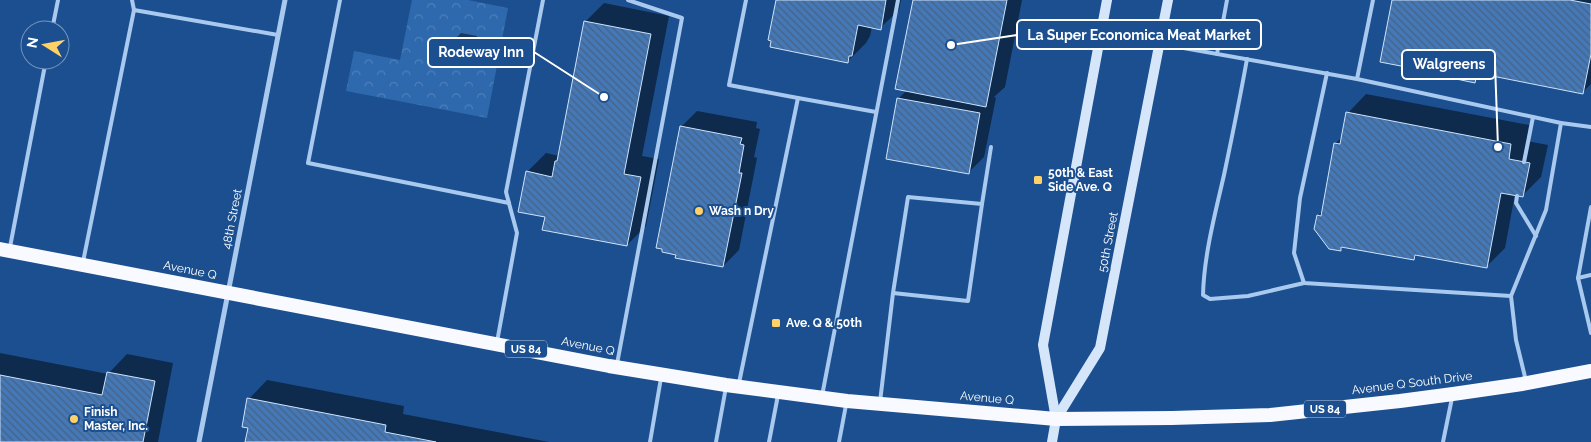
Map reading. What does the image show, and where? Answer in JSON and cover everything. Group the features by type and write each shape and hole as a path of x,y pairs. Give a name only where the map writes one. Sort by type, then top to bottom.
{"highway":[{"name":"Avenue Q","path":"5,250 616,367 732,386 847,401 1056,419"},
{"name":"Avenue Q South Drive","path":"1056,419 1172,418 1270,414 1452,394 1591,371"}],"main road":[{"name":"50th Street","path":"1052,442 1056,419 1043,345 1108,0"},
{"name":"50th Street","path":"1056,419 1100,348 1168,0"}],"street":[{"name":"48th Street","path":"199,442 285,0"}],"lane":[{"path":"54,20 58,0"},
{"path":"82,265 134,10 132,0"},
{"path":"340,0 308,164 509,203"},
{"path":"497,344 517,233 506,192 543,0"},
{"path":"616,367 682,18 628,0"},
{"path":"746,0 729,85 876,112"},
{"path":"822,397 898,0"},
{"path":"1217,54 1228,0"},
{"path":"1357,79 1373,0"},
{"path":"134,10 278,34"},
{"path":"1159,44 1327,73 1561,123 1591,127"},
{"path":"1247,59 1232,138 1212,225 1203,279 1203,295 1210,299 1248,296 1304,283 1511,296"},
{"path":"5,250 44,70"},
{"path":"1304,283 1294,253 1300,198 1327,73"},
{"path":"716,442 732,386 798,98"},
{"path":"1524,162 1533,117"},
{"path":"1526,383 1516,340 1511,296 1546,210 1561,123"},
{"path":"893,293 968,302 991,147"},
{"path":"1517,196 1516,203 1536,236"},
{"path":"880,404 893,293 908,197 982,204"},
{"path":"1591,207 1578,278 1591,333"},
{"path":"1578,278 1591,275"},
{"path":"650,442 662,374"},
{"path":"769,442 778,391"},
{"path":"1443,442 1452,394"},
{"path":"839,442 847,401"}],"green space":[{"path":"412,0 468,0 508,8 487,118 346,91 354,51 400,60"}],"building":[{"path":"776,0 886,0 881,30 858,25 852,56 849,56 848,63 770,47 771,41 768,40"},
{"path":"913,0 1007,0 986,107 895,89"},
{"path":"1392,0 1570,0 1591,4 1591,54 1583,94 1477,73 1475,83 1447,77 1448,75 1380,62"},
{"path":"584,21 651,34 624,174 641,177 627,246 542,230 545,217 518,212 526,171 552,177 555,161 557,161"},
{"path":"897,98 980,113 969,174 886,159"},
{"path":"1346,112 1511,144 1509,159 1530,163 1523,197 1501,193 1487,268 1415,255 1414,260 1341,247 1341,251 1329,249 1314,229 1317,215 1321,216 1334,143 1340,144"},
{"name":"Wash n Dry","path":"680,126 742,138 740,144 744,145 739,173 742,173 723,267 675,258 676,255 662,252 662,249 656,248"},
{"name":"Finish Master, Inc.","path":"107,372 155,381 143,442 0,442 0,375 102,395"},
{"path":"247,398 386,425 385,432 436,442 245,442 248,428 242,427"}],"place":[{"name":"La Super Economica Meat Market","path":"951,45"},
{"name":"Rodeway Inn","path":"604,97"},
{"name":"Walgreens","path":"1498,147"},
{"name":"50th & East Side Ave. Q","path":"1038,180"},
{"name":"Wash n Dry","path":"699,211"},
{"name":"Ave. Q & 50th","path":"776,323"},
{"name":"Finish Master, Inc.","path":"74,419"}]}
